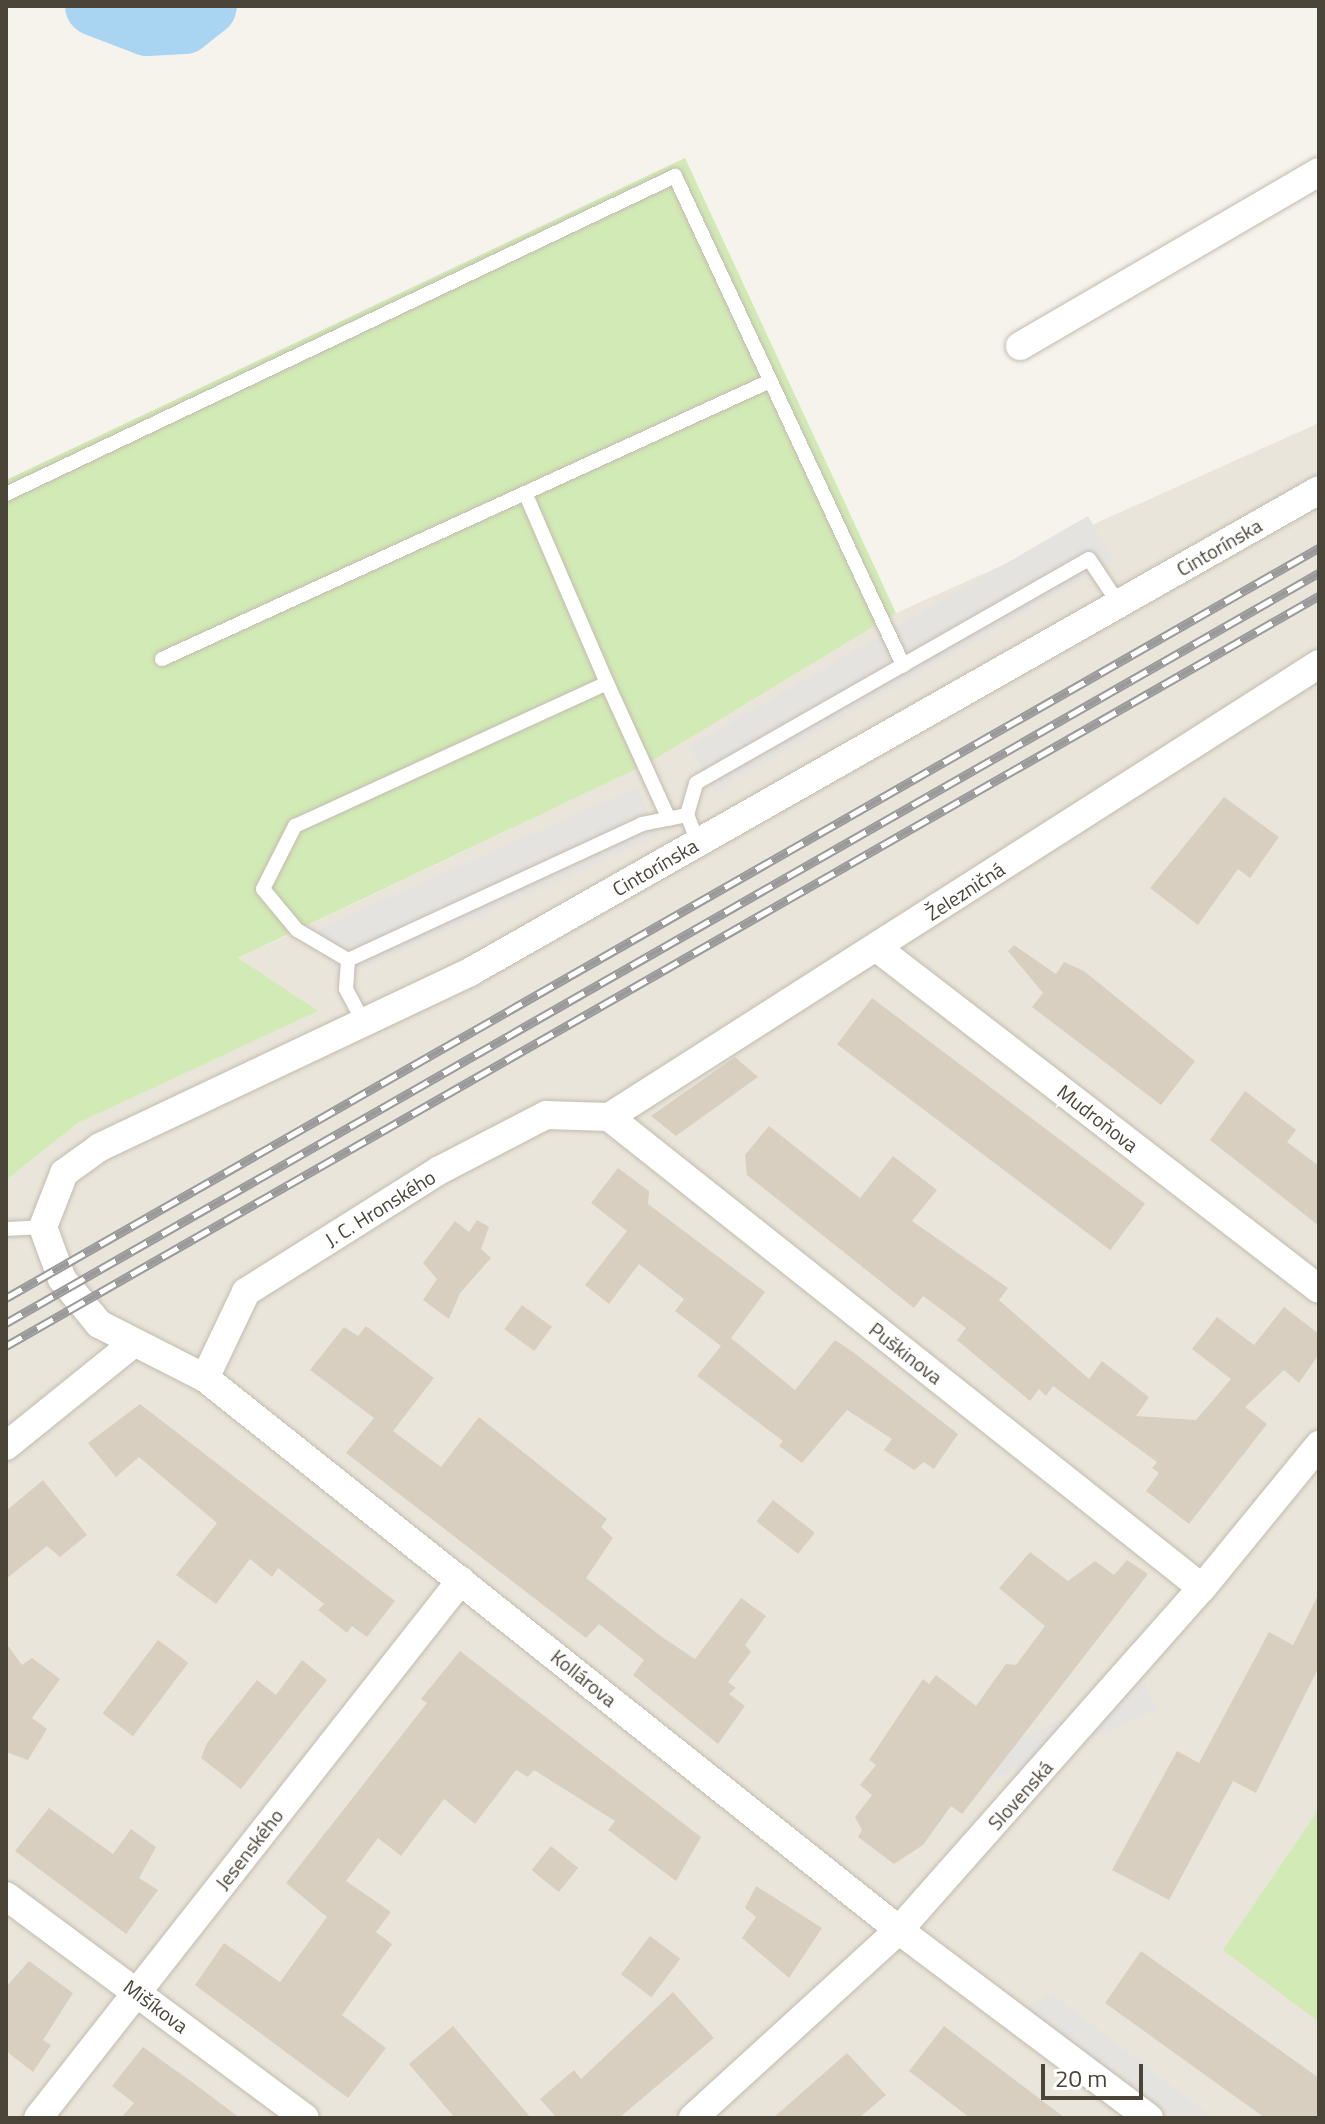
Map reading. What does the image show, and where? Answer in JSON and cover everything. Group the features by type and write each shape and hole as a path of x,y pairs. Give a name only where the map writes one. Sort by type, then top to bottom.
{"street":[{"path":"1020,346 1319,172"},
{"name":"Cintorínska","path":"43,1227 52,1191 78,1160 365,1026 698,842 1319,490"},
{"name":"Železničná","path":"609,1117 1319,664"},
{"name":"Mudroňova","path":"877,948 1319,1289"},
{"name":"J. C. Hronského","path":"205,1378 246,1292 438,1171 546,1115 609,1117"},
{"name":"Puškinova","path":"609,1117 1202,1588"},
{"name":"Kollárova","path":"43,1227 79,1304 131,1345 205,1378 899,1930 1149,2118"},
{"path":"6,1446 131,1345"},
{"name":"Slovenská","path":"693,2118 899,1930 1202,1588 1319,1445"},
{"name":"Jesenského","path":"38,2118 461,1580"},
{"name":"Mišíkova","path":"6,1896 305,2118"}],"lane":[{"path":"6,494 675,176 903,665"},
{"path":"162,659 770,381"},
{"path":"526,495 669,819"},
{"path":"698,842 687,815 696,783 1089,559 1119,604"},
{"path":"348,960 297,930 263,889 295,826 607,683"},
{"path":"348,960 642,824 687,815"},
{"path":"348,960 346,989 365,1026"},
{"path":"6,1229 43,1227"}],"shaded area":[{"path":"1319,423 1319,2118 6,2118 6,1180 78,1123 317,1011 237,959 647,764 896,613"},
{"path":"1088,516 1114,561 715,792 689,746"},
{"path":"637,787 659,836 339,979 317,929"},
{"path":"1146,1684 1157,1710 972,1788 961,1763"},
{"path":"1051,1993 1215,2118 1175,2118 1027,2008"}],"green space":[{"path":"685,158 896,613 647,764 238,958 318,1011 78,1123 6,1180 6,480"},
{"path":"1319,1809 1319,2022 1223,1950"}],"building":[{"path":"1224,797 1279,837 1250,878 1238,869 1198,925 1150,888"},
{"path":"1014,945 1056,974 1064,962 1084,971 1195,1061 1161,1105 1032,1007 1043,993 1008,951"},
{"path":"872,998 1145,1204 1110,1250 837,1044"},
{"path":"735,1057 758,1077 676,1136 651,1116"},
{"path":"1245,1091 1296,1130 1287,1142 1319,1166 1319,1226 1210,1140"},
{"path":"769,1126 860,1198 893,1156 937,1190 912,1221 1008,1288 999,1300 1089,1379 1102,1361 1149,1397 1136,1416 1196,1420 1231,1379 1192,1349 1217,1317 1254,1345 1284,1307 1319,1334 1319,1354 1299,1383 1284,1370 1245,1407 1267,1424 1189,1524 1146,1491 1159,1473 1152,1468 1157,1462 1053,1386 1046,1396 1039,1389 1030,1401 957,1340 966,1328 923,1296 914,1308 747,1175 745,1155"},
{"path":"618,1168 649,1191 648,1204 765,1292 731,1338 795,1390 835,1340 958,1434 934,1469 924,1462 914,1470 884,1450 892,1439 847,1410 802,1463 779,1446 783,1441 697,1376 721,1346 675,1311 684,1299 639,1264 609,1304 585,1285 627,1231 591,1203"},
{"path":"477,1220 489,1227 481,1249 491,1258 460,1293 449,1319 423,1300 437,1279 423,1263 455,1221 469,1232"},
{"path":"522,1305 552,1327 534,1351 504,1329"},
{"path":"366,1326 434,1378 393,1431 441,1467 479,1417 607,1519 601,1527 613,1538 586,1578 662,1637 695,1659 741,1598 766,1616 745,1645 751,1652 728,1682 736,1688 729,1694 745,1706 718,1744 633,1675 644,1660 599,1624 586,1638 346,1453 374,1418 310,1370 344,1327 358,1336"},
{"path":"140,1404 395,1601 367,1637 352,1626 347,1633 318,1610 324,1604 278,1568 272,1577 250,1559 216,1604 176,1575 217,1523 139,1457 116,1477 88,1443"},
{"path":"43,1480 87,1535 60,1557 47,1546 6,1579 6,1511"},
{"path":"773,1500 815,1533 798,1554 756,1521"},
{"path":"1030,1552 1068,1581 1095,1561 1114,1575 1127,1560 1148,1574 962,1814 951,1806 923,1845 894,1864 858,1837 862,1830 855,1817 872,1795 860,1785 876,1765 869,1760 923,1679 929,1684 936,1675 976,1706 1006,1664 1016,1665 1045,1626 999,1588"},
{"path":"1319,1593 1319,1667 1256,1793 1233,1781 1169,1900 1112,1870 1177,1751 1199,1763 1269,1632 1293,1645"},
{"path":"158,1640 188,1663 133,1736 103,1713"},
{"path":"6,1643 22,1665 32,1658 60,1679 32,1718 47,1729 28,1760 6,1752"},
{"path":"460,1651 701,1837 676,1881 608,1830 615,1821 534,1770 528,1777 516,1770 475,1824 444,1799 401,1856 378,1838 346,1881 391,1912 376,1932 392,1944 342,2015 386,2048 348,2098 195,1985 224,1943 280,1982 327,1917 286,1883 427,1703 421,1699"},
{"path":"302,1660 327,1680 241,1789 201,1758 207,1743 257,1680 276,1695"},
{"path":"49,1808 113,1854 131,1829 156,1847 139,1878 158,1890 126,1934 15,1851"},
{"path":"551,1846 578,1868 559,1892 531,1870"},
{"path":"756,1886 822,1928 789,1978 742,1938 756,1917 745,1908"},
{"path":"650,1936 680,1959 651,1997 621,1974"},
{"path":"1141,1951 1319,2078 1319,2118 1265,2118 1105,2003"},
{"path":"29,1961 73,1993 43,2040 51,2045 33,2072 6,2051 6,1987"},
{"path":"673,1992 714,2038 619,2118 557,2118 540,2099 574,2070 581,2079"},
{"path":"453,2026 531,2118 455,2118 409,2064"},
{"path":"944,2026 1065,2118 970,2118 909,2071"},
{"path":"143,2047 240,2118 121,2118 134,2103 112,2086"},
{"path":"847,2053 886,2095 859,2118 773,2118"}],"waterway":[{"path":"95,6 147,26 184,24 207,6"}],"railway":[{"path":"6,1298 1319,548"},
{"path":"6,1323 1319,573"},
{"path":"6,1346 1319,596"}]}
